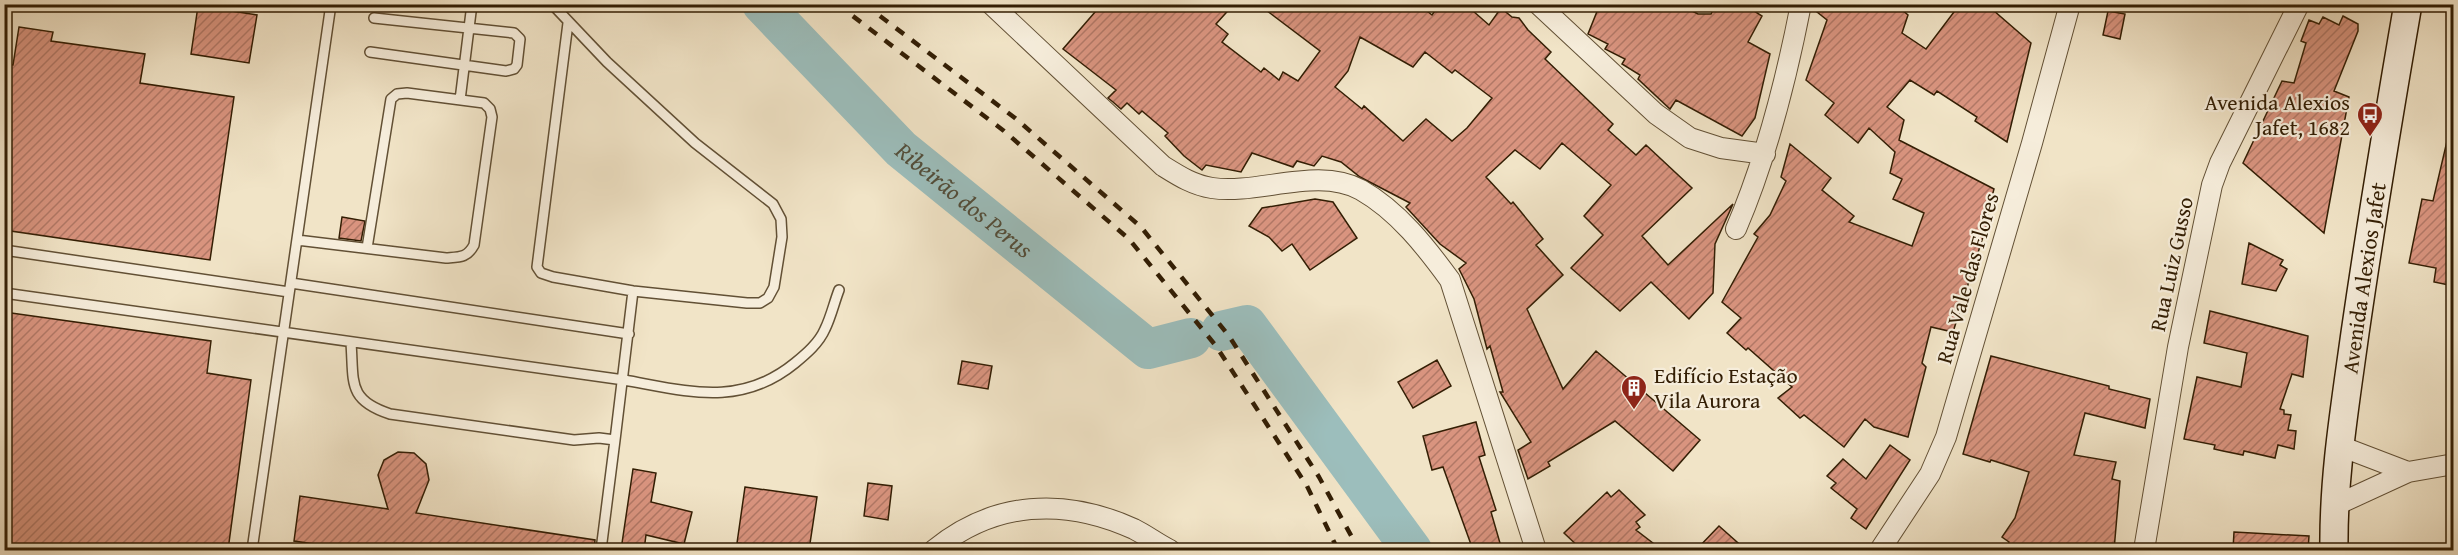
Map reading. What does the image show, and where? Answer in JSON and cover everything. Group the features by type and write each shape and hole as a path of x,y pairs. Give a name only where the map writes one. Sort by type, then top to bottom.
{"main road":[{"name":"Avenida Alexios Jafet","path":"2334,550 2334,506 2340,446 2376,185 2408,4"}],"street":[{"path":"992,4 1163,166 1190,183 1213,189 1264,187 1288,182 1325,180 1359,189 1392,212 1426,247 1450,280 1536,550"},
{"path":"1538,4 1656,114 1690,138 1721,148 1765,154"},
{"path":"1737,229 1765,154 1785,82 1801,4"},
{"name":"Rua Vale das Flores","path":"1880,550 1930,474 1946,437 2070,4"},
{"name":"Rua Luiz Gusso","path":"2144,550 2178,347 2212,185 2220,163 2299,4"},
{"path":"2340,446 2408,472"},
{"path":"2334,506 2408,472 2454,464"},
{"path":"934,550 965,528 994,515 1044,507 1081,511 1134,529 1170,550"}],"lane":[{"path":"252,550 331,4"},
{"path":"460,100 472,4"},
{"path":"552,4 568,24 695,143 773,204 781,219 782,237 774,287 768,298 760,303 633,291 554,278 541,273 537,267 568,24"},
{"path":"370,52 506,71 514,69 517,65 520,39 514,33 469,30 374,18"},
{"path":"297,240 446,258 461,257 469,253 474,245 492,117 490,109 484,103 406,93 397,94 390,99 367,248"},
{"path":"4,250 629,334"},
{"path":"4,293 624,380 700,393 735,393 779,376 807,354 825,331 839,290"},
{"path":"601,550 624,380 633,291"},
{"path":"351,343 354,381 360,399 372,408 390,414 574,440 599,438 615,440"}],"building":[{"path":"1102,4 1162,4 1168,10 1173,4 1234,4 1216,24 1228,34 1222,42 1261,72 1264,68 1279,80 1283,72 1298,81 1320,51 1258,4 1418,4 1432,15 1440,4 1465,4 1489,25 1501,8 1512,17 1519,18 1551,52 1545,59 1613,124 1608,130 1636,155 1646,145 1692,188 1642,236 1668,265 1733,204 1715,244 1713,293 1689,319 1651,282 1620,311 1571,268 1603,235 1584,216 1611,185 1562,143 1540,169 1515,150 1486,177 1511,204 1513,202 1543,239 1536,245 1563,275 1527,309 1563,389 1596,351 1700,440 1673,471 1615,421 1548,462 1550,466 1528,479 1518,450 1531,442 1500,392 1503,392 1490,346 1487,349 1474,299 1459,269 1466,263 1440,244 1406,207 1410,203 1360,177 1341,162 1322,156 1314,166 1297,161 1293,167 1252,153 1241,172 1206,165 1202,170 1184,156 1165,136 1168,133 1142,111 1139,114 1127,103 1121,109 1108,98 1116,90 1063,49","holes":["1360,37 1413,67 1425,52 1452,73 1455,70 1492,98 1467,128 1452,141 1426,119 1403,141 1364,106 1362,109 1335,87 1348,71"]},
{"path":"1600,4 1678,4 1698,14 1711,14 1716,4 1757,4 1754,11 1762,16 1748,42 1770,54 1755,118 1742,136 1676,100 1670,109 1638,79 1640,75 1622,64 1625,59 1605,49 1608,44 1588,34"},
{"path":"1813,4 1895,4 1908,15 1902,33 1926,49 1960,4 1986,4 2031,43 2007,142 1975,121 1977,117 1937,91 1934,95 1910,80 1887,107 1904,120 1899,140 1994,189 1986,220 1988,221 1953,332 1931,327 1922,363 1926,367 1908,437 1874,427 1865,419 1844,447 1804,415 1800,418 1778,398 1792,387 1748,348 1746,350 1727,333 1741,318 1722,302 1758,237 1754,234 1770,215 1786,181 1781,177 1790,144 1831,178 1822,190 1854,216 1849,222 1912,246 1924,213 1893,199 1902,179 1890,173 1895,152 1869,128 1858,143 1825,115 1834,103 1806,80 1827,20 1812,8"},
{"path":"198,6 257,15 249,63 191,54"},
{"path":"2108,11 2125,14 2120,39 2103,35"},
{"path":"2343,16 2358,24 2358,31 2334,91 2349,97 2324,233 2243,163 2282,81 2294,83 2306,43 2301,41 2309,20 2319,24 2323,17 2339,25"},
{"path":"19,27 53,32 51,41 145,54 140,83 234,97 210,260 4,230 4,64 13,65"},
{"path":"2447,141 2454,142 2454,286 2434,282 2436,268 2409,263 2422,199 2433,201"},
{"path":"1315,199 1333,202 1357,238 1310,270 1292,244 1282,251 1269,237 1249,226 1262,208"},
{"path":"342,217 365,221 361,241 339,238"},
{"path":"2249,243 2283,260 2280,265 2287,269 2276,291 2242,284"},
{"path":"2210,311 2308,336 2303,377 2292,374 2280,409 2284,410 2284,414 2291,415 2288,430 2296,431 2294,449 2278,445 2275,458 2244,451 2243,455 2223,451 2214,449 2215,445 2184,439 2197,377 2241,387 2247,353 2204,343"},
{"path":"4,312 211,341 207,373 251,380 228,550 4,550"},
{"path":"1991,356 2109,386 2109,389 2150,399 2145,428 2085,413 2074,455 2116,462 2112,479 2120,481 2114,550 2007,550 2009,542 2002,537 2015,518 2029,472 1963,454"},
{"path":"1437,360 1451,386 1413,408 1398,382"},
{"path":"962,361 992,366 988,389 958,384"},
{"path":"1476,422 1485,455 1479,457 1496,510 1491,512 1502,550 1473,550 1443,467 1432,470 1423,436"},
{"path":"1890,445 1910,460 1866,529 1851,518 1857,509 1831,488 1836,483 1827,476 1843,459 1866,479"},
{"path":"398,452 414,453 426,464 429,480 416,513 595,540 594,550 355,550 294,541 300,496 388,509 378,475 384,460"},
{"path":"633,469 656,473 651,502 692,512 684,544 646,535 644,550 621,550"},
{"path":"868,483 892,486 888,520 864,516"},
{"path":"745,487 817,497 809,550 790,550 737,543"},
{"path":"1619,490 1645,515 1636,522 1640,527 1636,530 1662,550 1582,550 1564,533 1607,492 1611,497"},
{"path":"1719,526 1746,550 1696,550"},
{"path":"2234,532 2309,536 2308,550 2233,550"}],"waterway":[{"name":"Ribeirão dos Perus","path":"762,4 901,149 1148,349 1191,338"},
{"name":"Ribeirão dos Perus","path":"1221,331 1247,325 1412,550"}],"railway":[{"path":"837,4 1004,131 1129,239 1216,346 1307,486 1338,550"},
{"path":"864,4 1015,118 1141,227 1229,336 1319,477 1359,550"}],"place":[{"name":"Avenida Alexios Jafet, 1682","path":"2370,138"},
{"name":"Edifício Estação Vila Aurora","path":"1634,411"}]}
